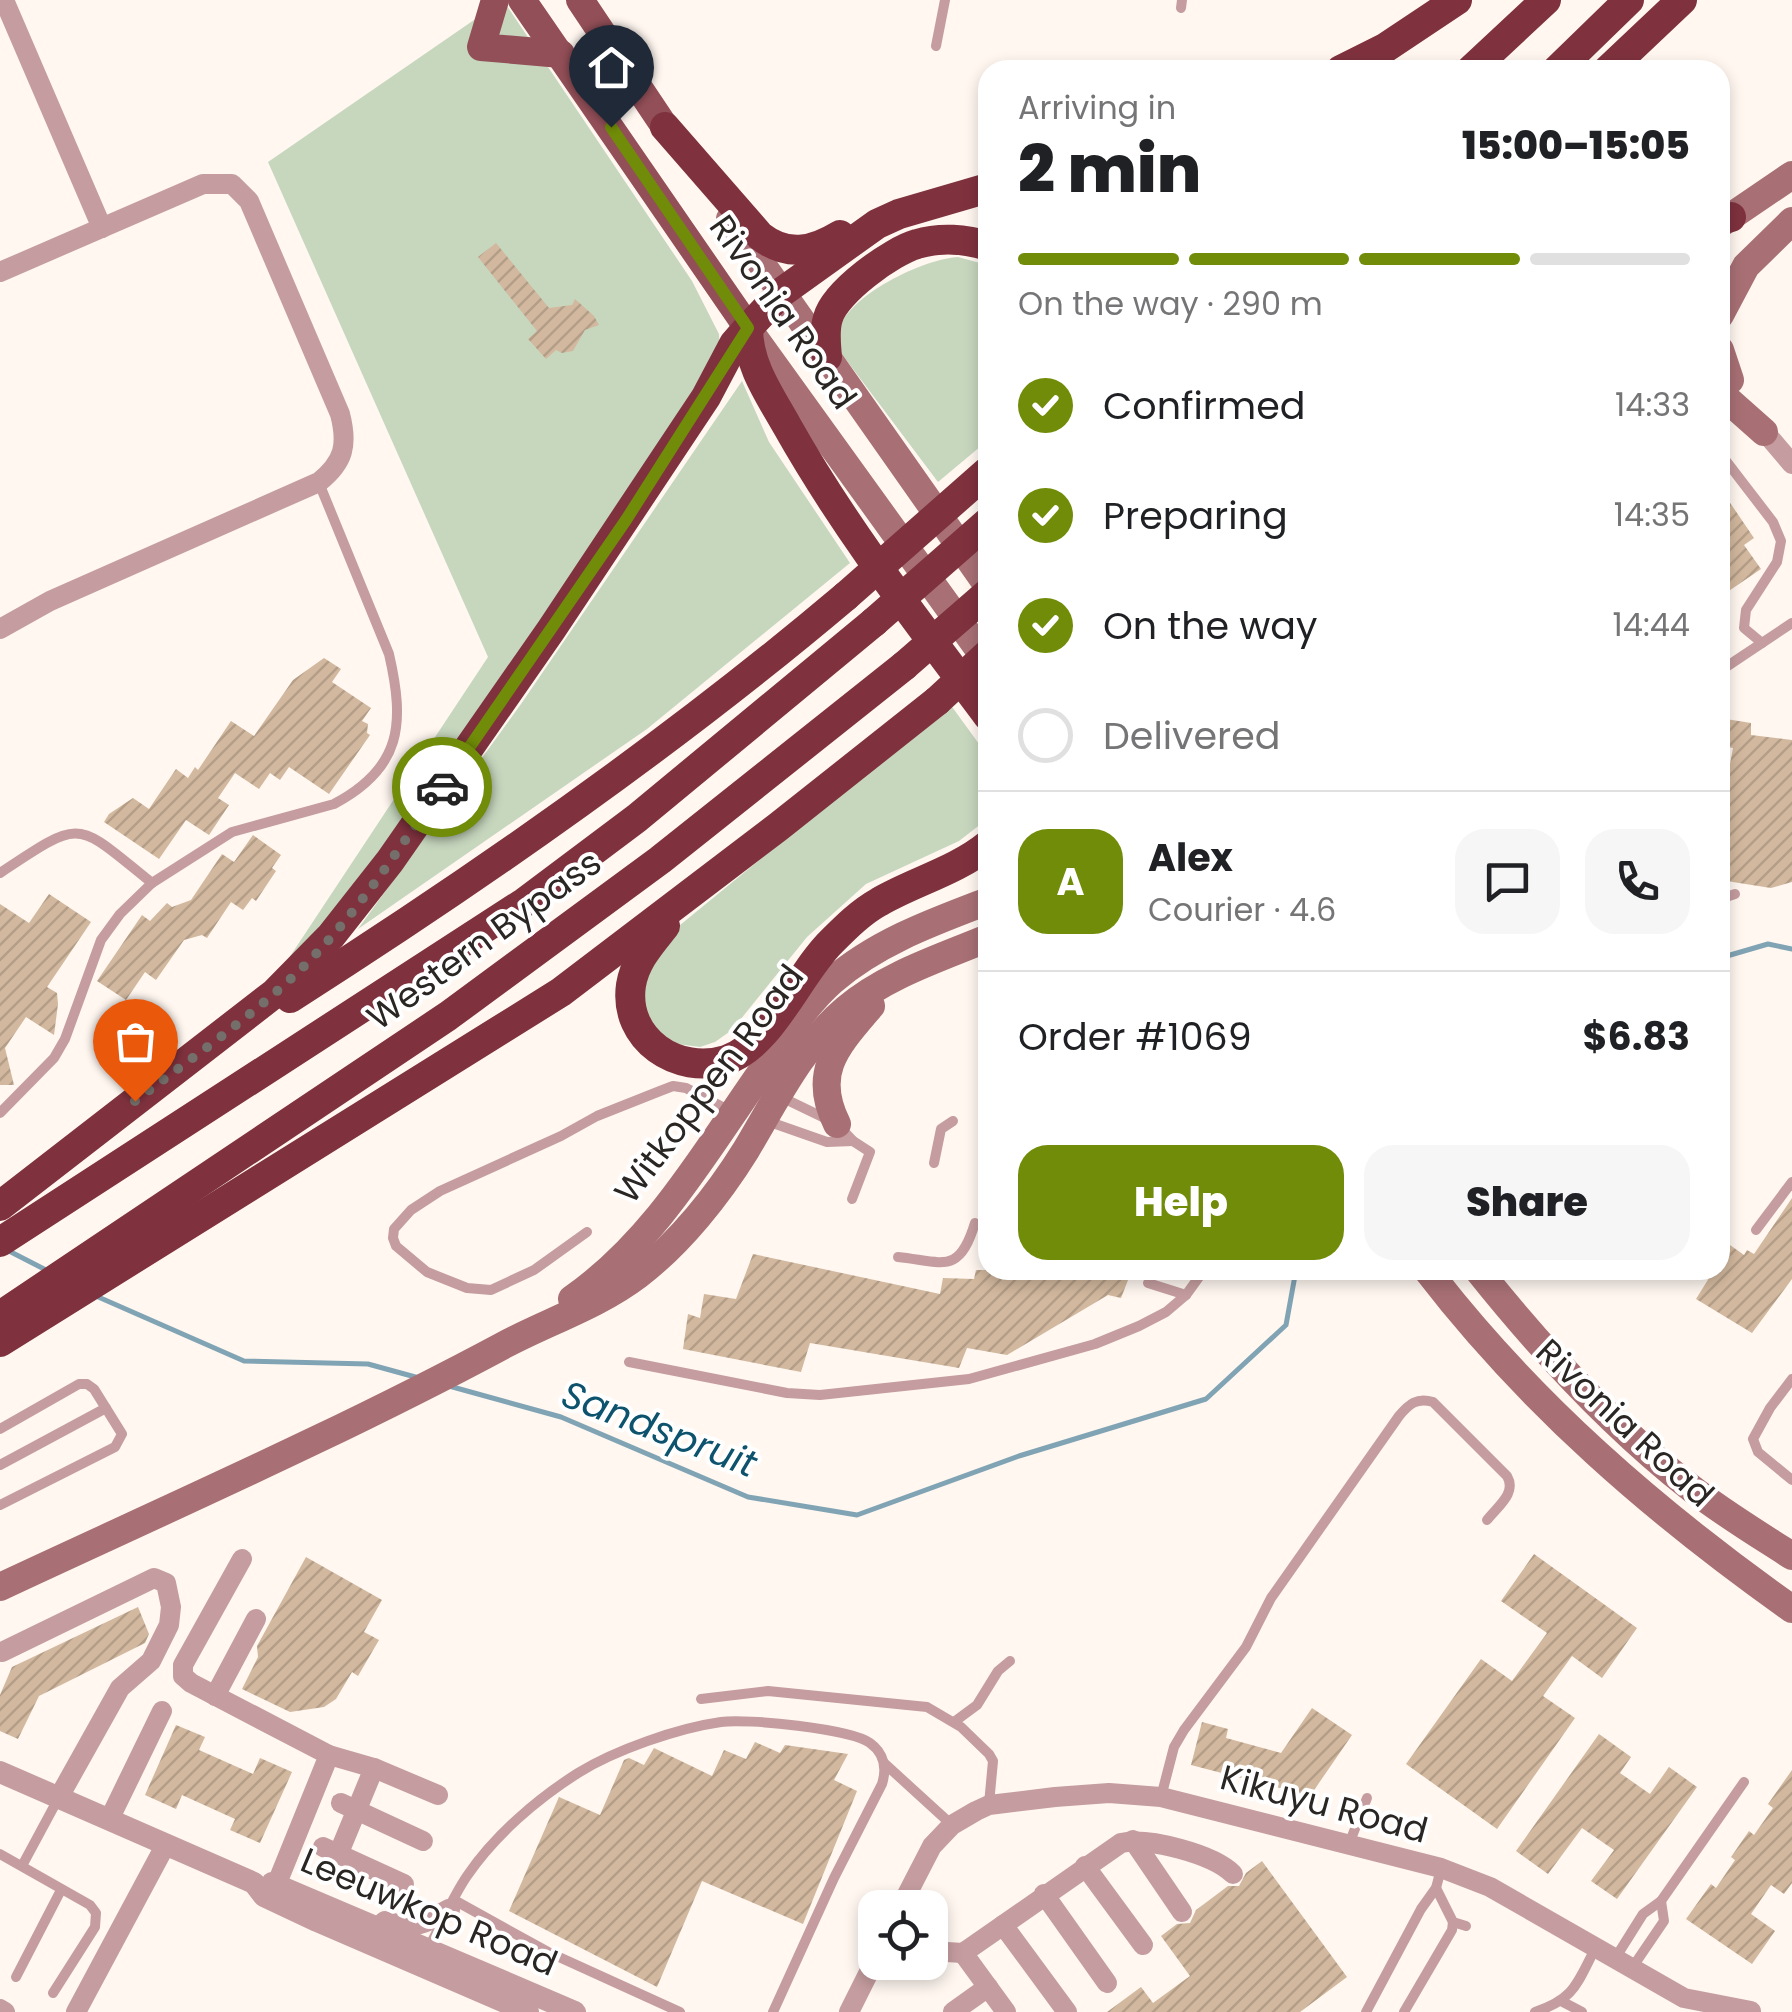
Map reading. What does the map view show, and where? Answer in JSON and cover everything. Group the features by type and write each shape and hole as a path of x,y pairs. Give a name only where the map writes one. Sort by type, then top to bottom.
{"highway":[{"path":"1361,60 1457,0"},
{"path":"1482,60 1546,0"},
{"path":"1567,60 1629,0"},
{"path":"1619,60 1684,0"},
{"path":"1635,60 1684,0"},
{"path":"666,127 760,236 787,251 819,246 891,204 941,193 978,191"},
{"path":"0,1206 275,993 366,894 626,520 748,328 782,292 878,224 898,214 978,191"},
{"path":"827,357 826,335 833,307 856,283 915,244 957,240 978,244"},
{"path":"748,328 748,344 759,376 840,514 978,702"},
{"path":"165,1078 385,936 624,771 756,672 978,479"},
{"name":"Western Bypass","path":"0,1242 525,902 638,818 978,531"},
{"name":"Western Bypass","path":"8,1323 138,1240 660,860 904,666 978,599"},
{"path":"138,1240 560,992 937,700 978,663"},
{"path":"695,890 643,953 630,988 638,1026 648,1040 661,1053 679,1062 702,1066 730,1059 764,1033 809,968 860,915 877,902 978,851"}],"main road":[{"path":"495,0 480,46 561,54"},
{"name":"Rivonia Road","path":"522,0 748,328 978,648"},
{"name":"Rivonia Road","path":"585,4 978,576"},
{"path":"1730,216 1792,175"},
{"path":"1730,264 1792,220"},
{"path":"1730,294 1740,273 1792,220"},
{"path":"1730,388 1764,432"},
{"name":"Witkoppen Road","path":"507,1343 594,1282 634,1246 690,1178 731,1102 828,985 852,965 907,934 978,905"},
{"name":"Witkoppen Road","path":"0,1587 376,1411 597,1301 651,1264 700,1212 744,1153 823,1031 848,1008 894,978 978,942"},
{"path":"845,1133 824,1087 829,1064 894,978"},
{"name":"Rivonia Road","path":"1436,1280 1546,1407 1620,1478 1705,1547 1792,1609"},
{"name":"Rivonia Road","path":"1487,1280 1556,1360 1634,1440 1692,1489 1792,1556"}],"street":[{"path":"4,0 102,228"},
{"path":"0,272 204,184 223,182 242,190 344,432 345,443 340,462 318,482 50,601 0,630"},
{"path":"1764,432 1792,464"},
{"path":"242,1559 182,1672 187,1680 329,1755 374,1768 438,1796"},
{"path":"2,1652 154,1578 166,1583 171,1608 169,1625 151,1661 120,1688 59,1797"},
{"path":"216,1696 256,1618"},
{"path":"109,1820 162,1711"},
{"path":"268,1889 329,1755"},
{"path":"374,1768 349,1806 331,1851 404,1884"},
{"name":"Leeuwkop Road","path":"0,1772 423,1958 575,2012"},
{"name":"Kikuyu Road","path":"909,1890 932,1846 952,1825 989,1805 1109,1792 1161,1796 1349,1844 1438,1878 1490,1888 1684,1998 1751,2011"},
{"path":"349,1806 423,1842"},
{"path":"1133,1840 1182,1912"},
{"path":"948,1952 963,1953 1121,1843 1133,1840 1206,1857 1232,1874"},
{"path":"76,2012 166,1844"},
{"path":"1084,1866 1143,1946"},
{"name":"Leeuwkop Road","path":"268,1889 319,1903 528,2012"},
{"path":"1044,1894 1108,1982"},
{"path":"319,1903 406,1926 426,1922 452,1905"},
{"path":"1003,1926 1067,2012"},
{"path":"963,1953 1006,2012"},
{"path":"849,2012 865,1980"},
{"path":"953,2012 988,1987"}],"lane":[{"path":"936,46 945,0"},
{"path":"1730,466 1772,522 1781,541 1777,562 1744,616 1744,628 1762,642"},
{"path":"0,1113 54,1058 101,940 120,914 152,883 232,832 334,804 366,784 392,750 396,726 389,654 318,482"},
{"path":"1730,664 1792,623"},
{"path":"0,874 72,831 100,840 152,883"},
{"path":"1730,896 1735,894"},
{"path":"588,1232 534,1270 491,1290 467,1288 427,1272 396,1246 393,1238 394,1229 411,1210 440,1191 672,1086 770,1108 845,1133 870,1152 852,1199"},
{"path":"731,1102 770,1108 827,1142 845,1133"},
{"path":"934,1163 941,1128 953,1121"},
{"path":"1756,1230 1792,1182"},
{"path":"898,1257 950,1262 964,1253 976,1223"},
{"path":"629,1362 787,1393 820,1394 969,1380 1095,1344 1139,1326 1166,1312 1197,1280"},
{"path":"1148,1283 1186,1295"},
{"path":"1792,1379 1755,1434 1756,1448 1792,1480"},
{"path":"0,1429 79,1384 87,1384 94,1388 122,1434 116,1447 0,1506"},
{"path":"1161,1796 1174,1747 1184,1730 1246,1647 1271,1598 1412,1403 1433,1402 1510,1482 1509,1493 1487,1520"},
{"path":"0,1465 106,1408"},
{"path":"954,1722 977,1704 998,1671 1010,1661"},
{"path":"701,1699 768,1691 927,1707 975,1739 993,1761 989,1805"},
{"path":"423,1958 478,1863 538,1800 593,1765 672,1734 722,1722 851,1734 881,1754 882,1784 773,2012"},
{"path":"884,1763 952,1825"},
{"path":"1624,1962 1643,1914 1661,1900 1744,1782"},
{"path":"23,1864 59,1797"},
{"path":"1349,1844 1367,1798"},
{"path":"0,1854 90,1905 97,1917 96,1926 53,1993"},
{"path":"1404,2012 1452,1930 1453,1922 1438,1878"},
{"path":"1366,2012 1438,1878"},
{"path":"16,1977 60,1890"},
{"path":"1624,1962 1664,1921 1661,1900"},
{"path":"452,1905 680,2012"},
{"path":"1453,1922 1466,1926"},
{"path":"1535,2012 1563,2002 1596,1946"},
{"path":"1563,2002 1582,2012"}],"green space":[{"path":"503,0 692,281 719,334 720,352 427,792 308,947 285,964 488,657 268,162"},
{"path":"958,257 978,263 978,449 938,482 838,349 838,334 844,318 871,293 907,272"},
{"path":"742,381 769,442 850,563 647,729 358,929 521,704"},
{"path":"950,704 978,743 978,826 959,841 866,884 807,937 732,1030 715,1042 700,1047 677,1044 649,1026 637,974 663,939"}],"building":[{"path":"496,243 549,308 572,305 575,299 594,316 599,325 585,330 573,351 556,350 546,359 528,339 537,331 478,257"},
{"path":"1730,503 1754,538 1744,545 1761,569 1730,590"},
{"path":"324,658 341,669 332,682 371,708 362,721 368,724 370,735 329,794 289,767 280,780 270,773 259,789 235,773 218,798 229,805 209,835 186,820 159,859 104,822 133,798 149,809 176,769 188,778 195,767 198,770 231,721 254,736 293,680"},
{"path":"1730,720 1751,723 1751,735 1792,740 1792,882 1771,888 1730,882"},
{"path":"253,835 281,855 272,868 276,871 256,901 252,898 243,910 231,902 207,938 202,935 184,940 156,980 145,972 126,1000 97,981 142,915 150,921 167,903 172,907 191,900 222,854 234,862"},
{"path":"49,894 91,922 47,987 57,993 54,1035 26,1017 5,1048 14,1085 0,1085 0,904 29,923"},
{"path":"1792,1198 1792,1279 1752,1333 1696,1299 1708,1280 1730,1280 1730,1245 1744,1255 1747,1250 1754,1254"},
{"path":"753,1254 940,1294 943,1278 974,1279 976,1270 978,1280 1128,1280 1121,1298 1108,1295 1007,1355 967,1348 959,1368 810,1343 801,1372 683,1349 688,1314 700,1318 704,1294 736,1299"},
{"path":"1534,1554 1637,1628 1602,1678 1572,1656 1543,1696 1575,1718 1497,1829 1406,1764 1481,1659 1512,1681 1547,1633 1501,1601"},
{"path":"306,1557 382,1600 364,1632 379,1640 358,1676 352,1672 336,1699 324,1707 290,1712 242,1689 258,1657 257,1646"},
{"path":"138,1607 149,1634 145,1643 39,1696 18,1739 0,1731 0,1695 12,1667"},
{"path":"1312,1708 1352,1735 1310,1796 1191,1765 1202,1722 1228,1729 1226,1738 1281,1753"},
{"path":"176,1725 205,1737 199,1750 253,1774 260,1758 292,1772 260,1843 230,1830 235,1819 182,1795 176,1809 145,1795"},
{"path":"1599,1734 1631,1757 1620,1773 1650,1794 1669,1767 1697,1787 1617,1899 1591,1881 1614,1850 1582,1828 1548,1874 1516,1851"},
{"path":"755,1742 780,1753 785,1745 848,1754 834,1780 857,1791 803,1924 702,1881 657,1987 509,1911 559,1797 600,1815 624,1760 629,1758 644,1765 654,1748 712,1776 724,1750 746,1759"},
{"path":"1792,1770 1792,1883 1784,1894 1771,1885 1751,1914 1775,1931 1752,1964 1686,1919 1711,1884 1716,1888 1749,1831 1754,1835 1773,1808 1768,1804"},
{"path":"1262,1861 1347,1977 1300,2012 1107,2012 1141,1987 1153,2003 1190,1976 1161,1936 1177,1924 1190,1923 1196,1910 1228,1886 1239,1886 1246,1873"}],"waterway":[{"name":"Sandspruit","path":"1730,955 1768,944 1792,949"},
{"name":"Sandspruit","path":"7,1250 46,1270"},
{"name":"Sandspruit","path":"449,1386 561,1417 748,1497 857,1515 1019,1456 1206,1399 1286,1325 1294,1280"},
{"name":"Sandspruit","path":"96,1296 244,1361 368,1364 419,1378"}],"way so far":[{"path":"135,1101 302,968 366,894 442,787"}],"route":[{"path":"442,787 626,520 706,397 734,344 748,328 611,127"}]}
